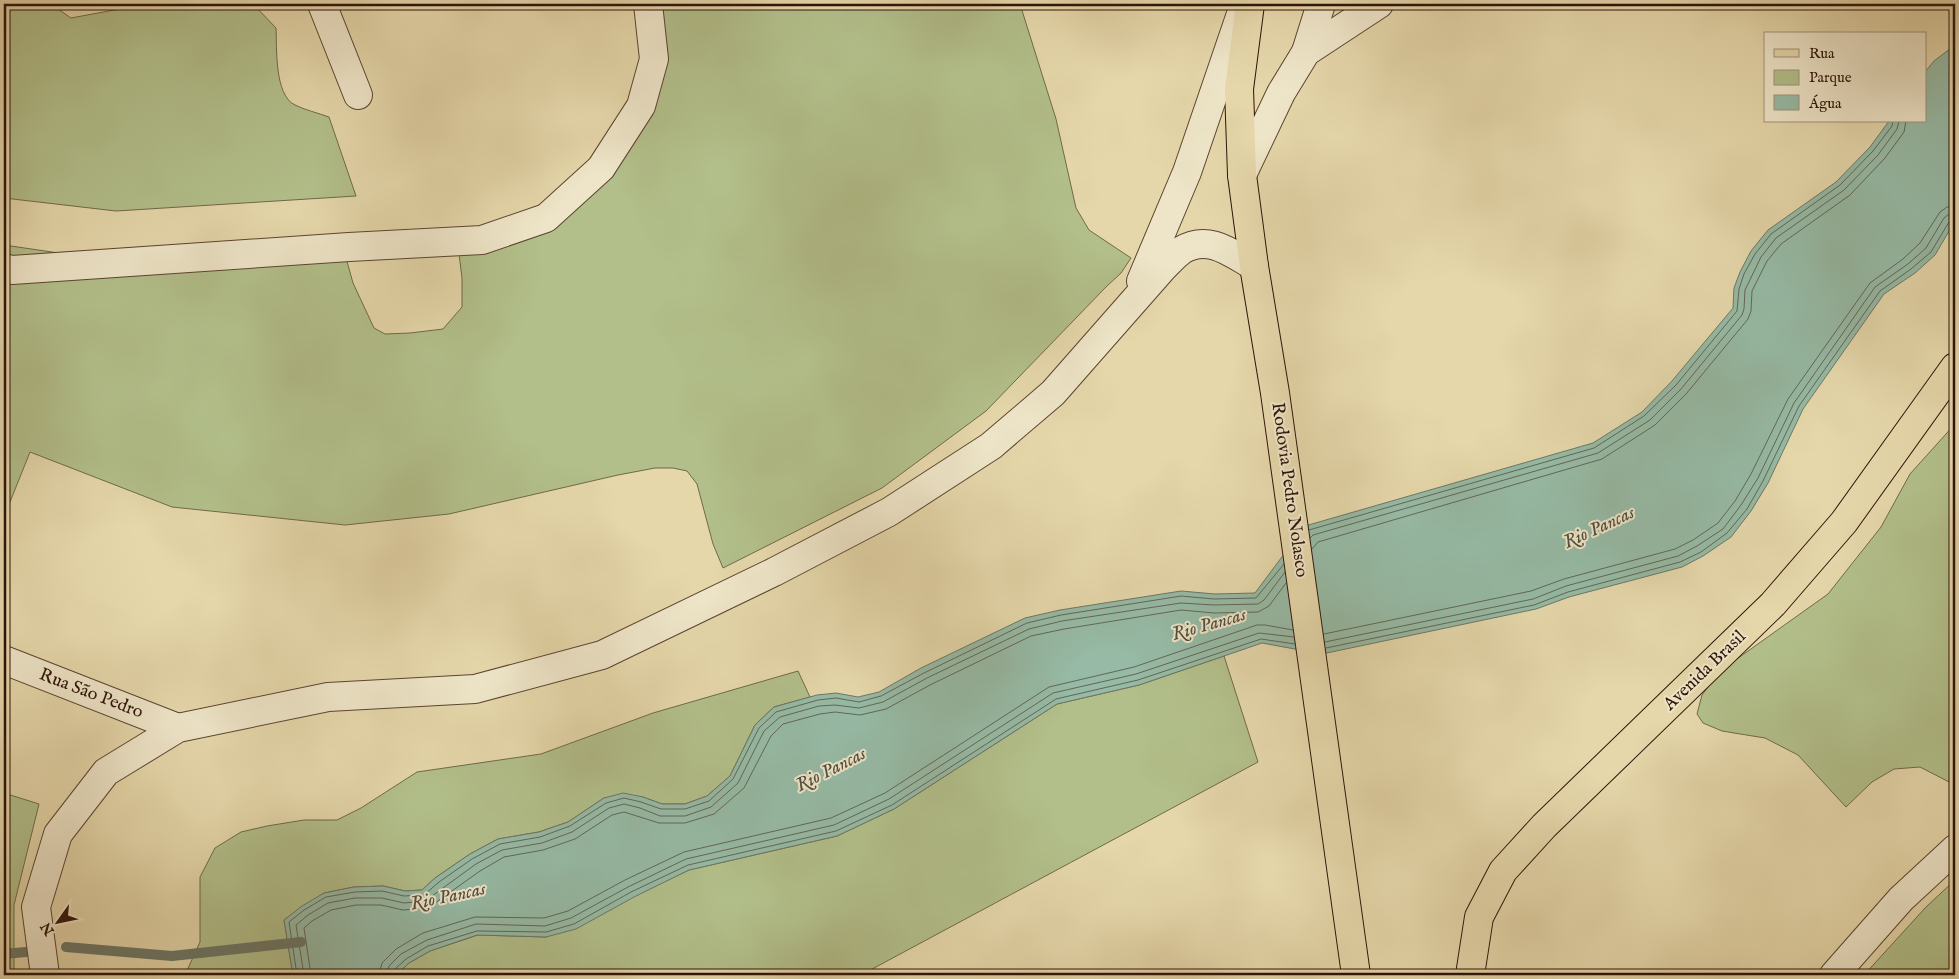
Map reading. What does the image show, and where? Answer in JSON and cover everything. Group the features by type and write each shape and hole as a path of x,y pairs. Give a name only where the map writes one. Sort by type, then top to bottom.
{"main road":[{"name":"Rodovia Pedro Nolasco","path":"1250,4 1239,89 1242,175 1254,266 1275,393 1356,975"},
{"name":"Avenida Brasil","path":"1470,975 1479,917 1503,871 1544,826 1773,604 1844,522 1955,367"}],"street":[{"path":"322,4 358,95"},
{"path":"4,268 12,270 482,240 546,218 601,168 641,106 654,59 648,4"},
{"path":"1130,305 1153,256 1187,172 1244,4"},
{"path":"1242,175 1281,93 1306,52 1321,4"},
{"path":"1306,52 1379,4"},
{"path":"45,975 36,907 58,834 106,772 178,728 328,697 475,689 602,655 774,572 889,512 991,446 1053,393 1162,269 1181,251 1195,245 1213,244 1254,266"},
{"name":"Rua São Pedro","path":"4,660 178,728"},
{"path":"1834,975 1901,899 1955,850"}],"green space":[{"path":"4,4 57,4 58,9 71,18 147,4 254,5 276,28 278,70 283,91 288,100 295,105 329,117 356,196 116,211 4,198"},
{"path":"649,4 1020,4 1056,119 1076,208 1089,230 1131,258 1121,273 986,411 882,488 723,568 713,544 697,484 687,471 673,468 655,468 618,475 449,514 345,525 172,507 30,452 4,517 4,245 93,258 343,247 353,283 374,328 385,334 443,329 462,307 462,278 457,238 550,204 593,166 633,103"},
{"path":"1955,424 1955,682 1951,687 1955,690 1955,785 1920,767 1894,769 1872,782 1846,807 1798,755 1765,738 1722,731 1703,723 1697,714 1702,695 1720,671 1828,594 1881,527 1910,474"},
{"path":"1224,656 1258,762 861,975 396,975 409,963 430,951 478,935 546,937 689,870 837,836 894,809 1057,704 1139,685"},
{"path":"798,671 810,697 774,707 755,725 730,776 707,796 685,804 662,804 643,797 604,798 568,822 539,832 498,839 470,854 435,878 422,890 405,891 383,886 354,887 324,893 284,920 293,975 185,975 200,942 200,877 215,848 241,832 304,820 337,820 361,808 417,772 541,754 653,713"},
{"path":"4,793 39,804 14,905 14,975 4,975"},
{"path":"1955,880 1955,975 1864,975 1926,907"}],"water":[{"name":"Rio Pancas","path":"1955,45 1955,221 1935,255 1915,273 1884,294 1803,409 1768,483 1751,511 1731,537 1703,556 1682,567 1569,597 1536,609 1322,654 1262,643 1139,685 1057,704 894,809 837,836 689,870 634,897 576,929 546,937 477,935 430,951 409,963 396,975 293,975 284,920 302,906 324,893 354,887 383,886 405,891 422,890 435,878 470,854 498,839 539,832 568,822 604,798 623,793 643,797 662,804 685,804 707,796 730,776 755,725 774,707 817,695 836,693 858,697 879,692 921,668 1025,618 1060,610 1181,591 1215,594 1255,593 1305,526 1593,443 1642,412 1672,381 1733,308 1734,288 1740,272 1751,251 1768,230 1836,182 1870,147 1888,122 1926,122 1926,71 1934,61"}],"waterway":[{"path":"66,947 172,956 301,942"},
{"path":"4,954 26,952"}]}
